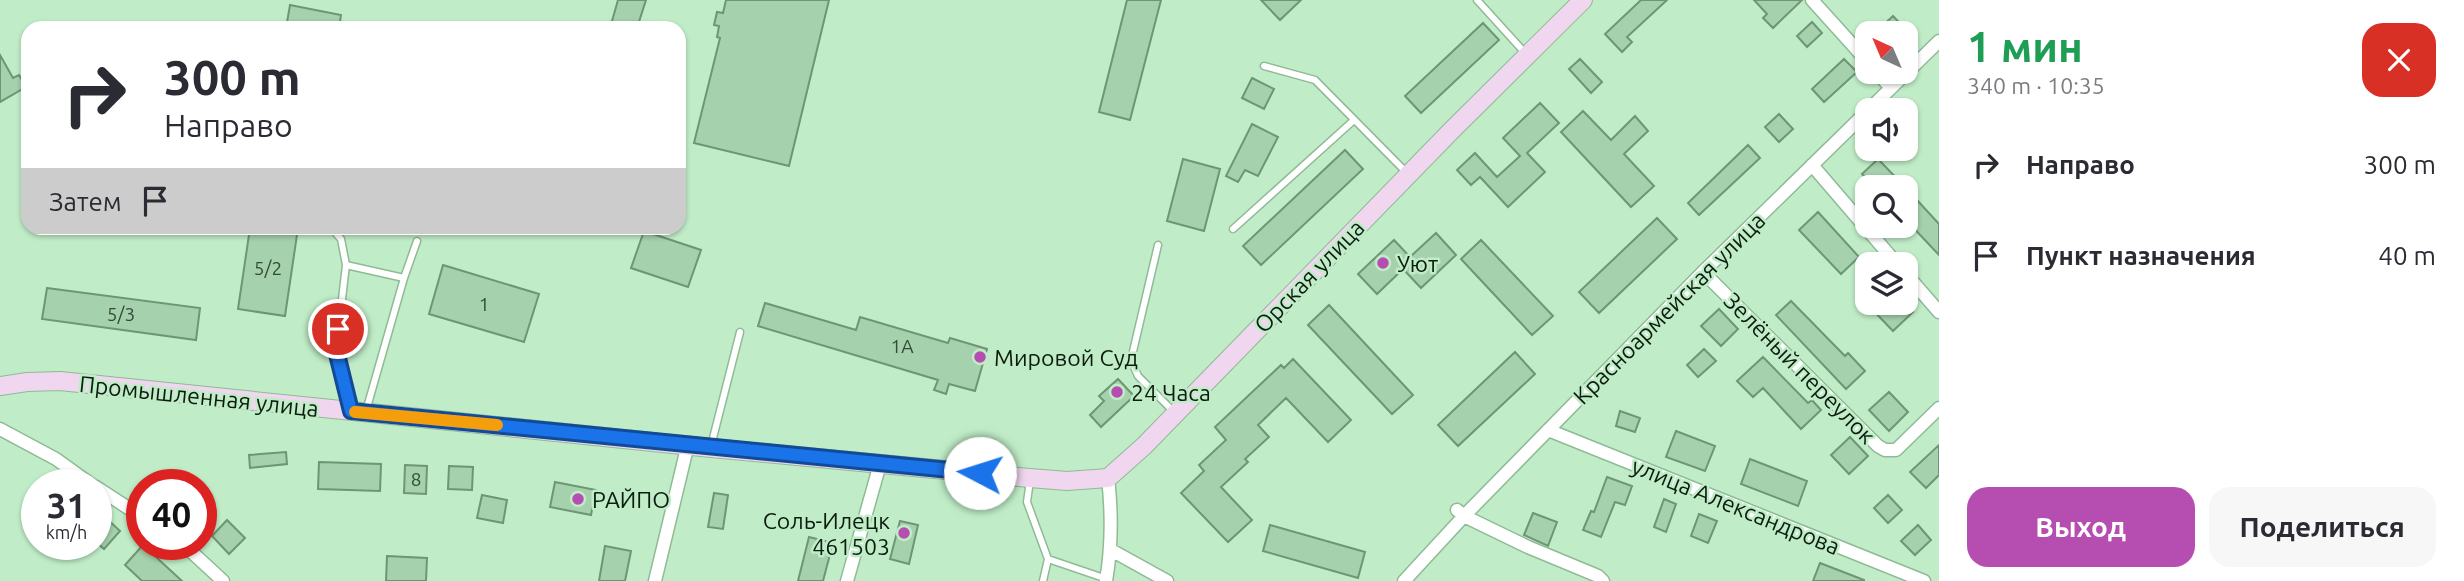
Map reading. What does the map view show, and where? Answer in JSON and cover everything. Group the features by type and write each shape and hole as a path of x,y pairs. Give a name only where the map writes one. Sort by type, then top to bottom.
{"street":[{"name":"Орская улица","path":"1108,478 1144,446 1583,0"},
{"path":"1812,0 1855,48"},
{"name":"Красноармейская улица","path":"1405,581 1461,513 1939,41"},
{"path":"1812,165 1887,252"},
{"name":"Зелёный переулок","path":"1703,272 1878,446 1891,451 1901,446 1939,408"},
{"path":"1918,288 1939,312"},
{"name":"Промышленная улица","path":"0,386 60,381 1030,478 1067,481 1108,478"},
{"path":"0,429 70,469"},
{"name":"улица Александрова","path":"1548,430 1924,581"},
{"path":"655,581 688,444"},
{"path":"847,581 880,464"},
{"path":"1106,580 1111,550 1112,515 1108,478"},
{"path":"1461,513 1528,547 1598,576 1603,581"},
{"path":"1111,550 1167,581"},
{"path":"200,560 223,581"}],"lane":[{"path":"1477,0 1527,55"},
{"path":"1265,66 1315,80 1409,174"},
{"path":"1233,229 1354,120"},
{"path":"337,235 341,239 346,265 336,350 358,412"},
{"path":"358,412 417,241"},
{"path":"1158,246 1131,360 1138,376 1175,413"},
{"path":"346,265 404,278"},
{"path":"711,448 740,332"},
{"path":"1030,478 1027,502 1048,559 1043,581"},
{"path":"1048,559 1106,580"}],"building":[{"path":"618,0 646,0 639,21 612,21"},
{"path":"726,0 829,0 789,166 694,143 720,38 717,37 719,26 714,25 717,12 723,13"},
{"path":"1127,0 1161,0 1130,120 1099,112"},
{"path":"1261,0 1301,0 1280,20"},
{"path":"1641,0 1667,0 1627,37 1632,42 1622,52 1605,34"},
{"path":"1754,0 1802,0 1773,28 1763,18 1767,14"},
{"path":"290,5 341,15 340,21 287,21"},
{"path":"1812,22 1822,33 1807,47 1797,36"},
{"path":"1483,23 1499,40 1421,113 1405,96"},
{"path":"0,55 13,78 19,75 21,90 0,102"},
{"path":"1580,59 1602,82 1591,93 1569,69"},
{"path":"1844,59 1855,70 1855,74 1824,102 1812,89"},
{"path":"1252,78 1274,89 1264,109 1242,98"},
{"path":"1540,103 1559,123 1527,153 1545,172 1508,207 1480,177 1471,185 1457,170 1475,153 1497,177 1520,156 1503,138"},
{"path":"1583,111 1611,140 1635,116 1648,131 1624,154 1654,186 1631,207 1561,132"},
{"path":"1779,114 1793,129 1779,142 1765,127"},
{"path":"1252,124 1278,137 1258,176 1245,170 1238,182 1226,176"},
{"path":"1748,145 1760,158 1699,215 1688,203"},
{"path":"1345,150 1363,169 1261,265 1243,246"},
{"path":"1183,159 1220,169 1204,231 1167,221"},
{"path":"1876,161 1880,161 1893,175 1863,175"},
{"path":"1918,201 1939,224 1939,255 1918,233"},
{"path":"1818,212 1855,253 1855,261 1841,274 1799,230"},
{"path":"1657,218 1677,239 1599,313 1579,292"},
{"path":"1436,233 1456,255 1421,288 1403,269 1377,294 1358,274 1394,240 1410,257"},
{"path":"249,235 297,235 285,316 238,309"},
{"path":"643,235 656,235 701,250 688,287 631,268"},
{"path":"1481,240 1553,316 1532,335 1461,259"},
{"path":"443,265 539,294 524,342 429,314"},
{"path":"47,288 200,308 196,340 42,319"},
{"path":"1791,301 1845,356 1848,353 1865,371 1846,389 1776,315"},
{"path":"765,303 856,330 860,317 948,343 950,338 987,349 975,391 949,384 946,394 934,390 938,380 758,326"},
{"path":"1329,305 1413,395 1392,414 1308,325"},
{"path":"1719,309 1738,329 1721,346 1701,326"},
{"path":"1878,315 1910,315 1893,331"},
{"path":"1704,349 1716,361 1698,377 1687,365"},
{"path":"1515,352 1535,374 1458,446 1438,425"},
{"path":"1763,357 1808,403 1812,400 1821,410 1801,429 1763,388 1753,397 1737,381"},
{"path":"1293,359 1351,420 1328,442 1286,398 1258,425 1269,437 1245,459 1248,462 1221,487 1252,520 1228,542 1181,493 1204,471 1199,465 1226,440 1215,427 1281,365 1284,368"},
{"path":"1118,379 1134,396 1101,427 1090,415 1104,401 1099,396"},
{"path":"1889,392 1908,412 1889,431 1869,410"},
{"path":"1620,411 1640,418 1635,432 1616,426"},
{"path":"1676,431 1715,446 1705,471 1666,457"},
{"path":"1850,437 1868,456 1849,474 1831,455"},
{"path":"1939,445 1939,475 1926,488 1910,472"},
{"path":"286,452 287,464 250,468 249,455"},
{"path":"1750,459 1807,481 1798,506 1741,484"},
{"path":"319,462 381,464 380,491 318,489"},
{"path":"405,465 427,466 426,494 404,493"},
{"path":"449,466 473,467 472,490 448,489"},
{"path":"1607,477 1632,486 1625,505 1615,502 1601,537 1583,530 1591,511 1594,512"},
{"path":"555,482 596,490 591,515 550,507"},
{"path":"714,493 728,495 723,529 708,527"},
{"path":"482,495 507,500 503,523 477,518"},
{"path":"1888,495 1902,510 1888,523 1874,508"},
{"path":"1664,499 1676,504 1666,532 1654,527"},
{"path":"1533,513 1557,522 1548,546 1524,535"},
{"path":"1699,514 1717,521 1708,543 1691,536"},
{"path":"227,520 245,538 229,554 217,541 217,531"},
{"path":"900,521 918,525 909,564 890,559"},
{"path":"112,524 120,531 112,540"},
{"path":"1270,525 1365,552 1358,578 1263,551"},
{"path":"1918,525 1931,540 1915,555 1901,541"},
{"path":"809,537 833,543 823,581 798,581"},
{"path":"605,546 631,551 625,581 599,581"},
{"path":"387,556 427,558 426,581 386,581"},
{"path":"130,560 159,560 182,581 142,581 125,565"},
{"path":"1820,563 1864,580 1864,581 1813,581"}],"slow traffic":[{"path":"355,412 497,425"}],"place":[{"name":"Уют","path":"1383,263"},
{"name":"Мировой Суд","path":"980,357"},
{"name":"24 Часа","path":"1117,392"},
{"name":"РАЙПО","path":"578,499"},
{"name":"Соль-Илецк 461503","path":"904,533"}],"route":[{"path":"338,329 336,350 351,411 980,473"}]}
